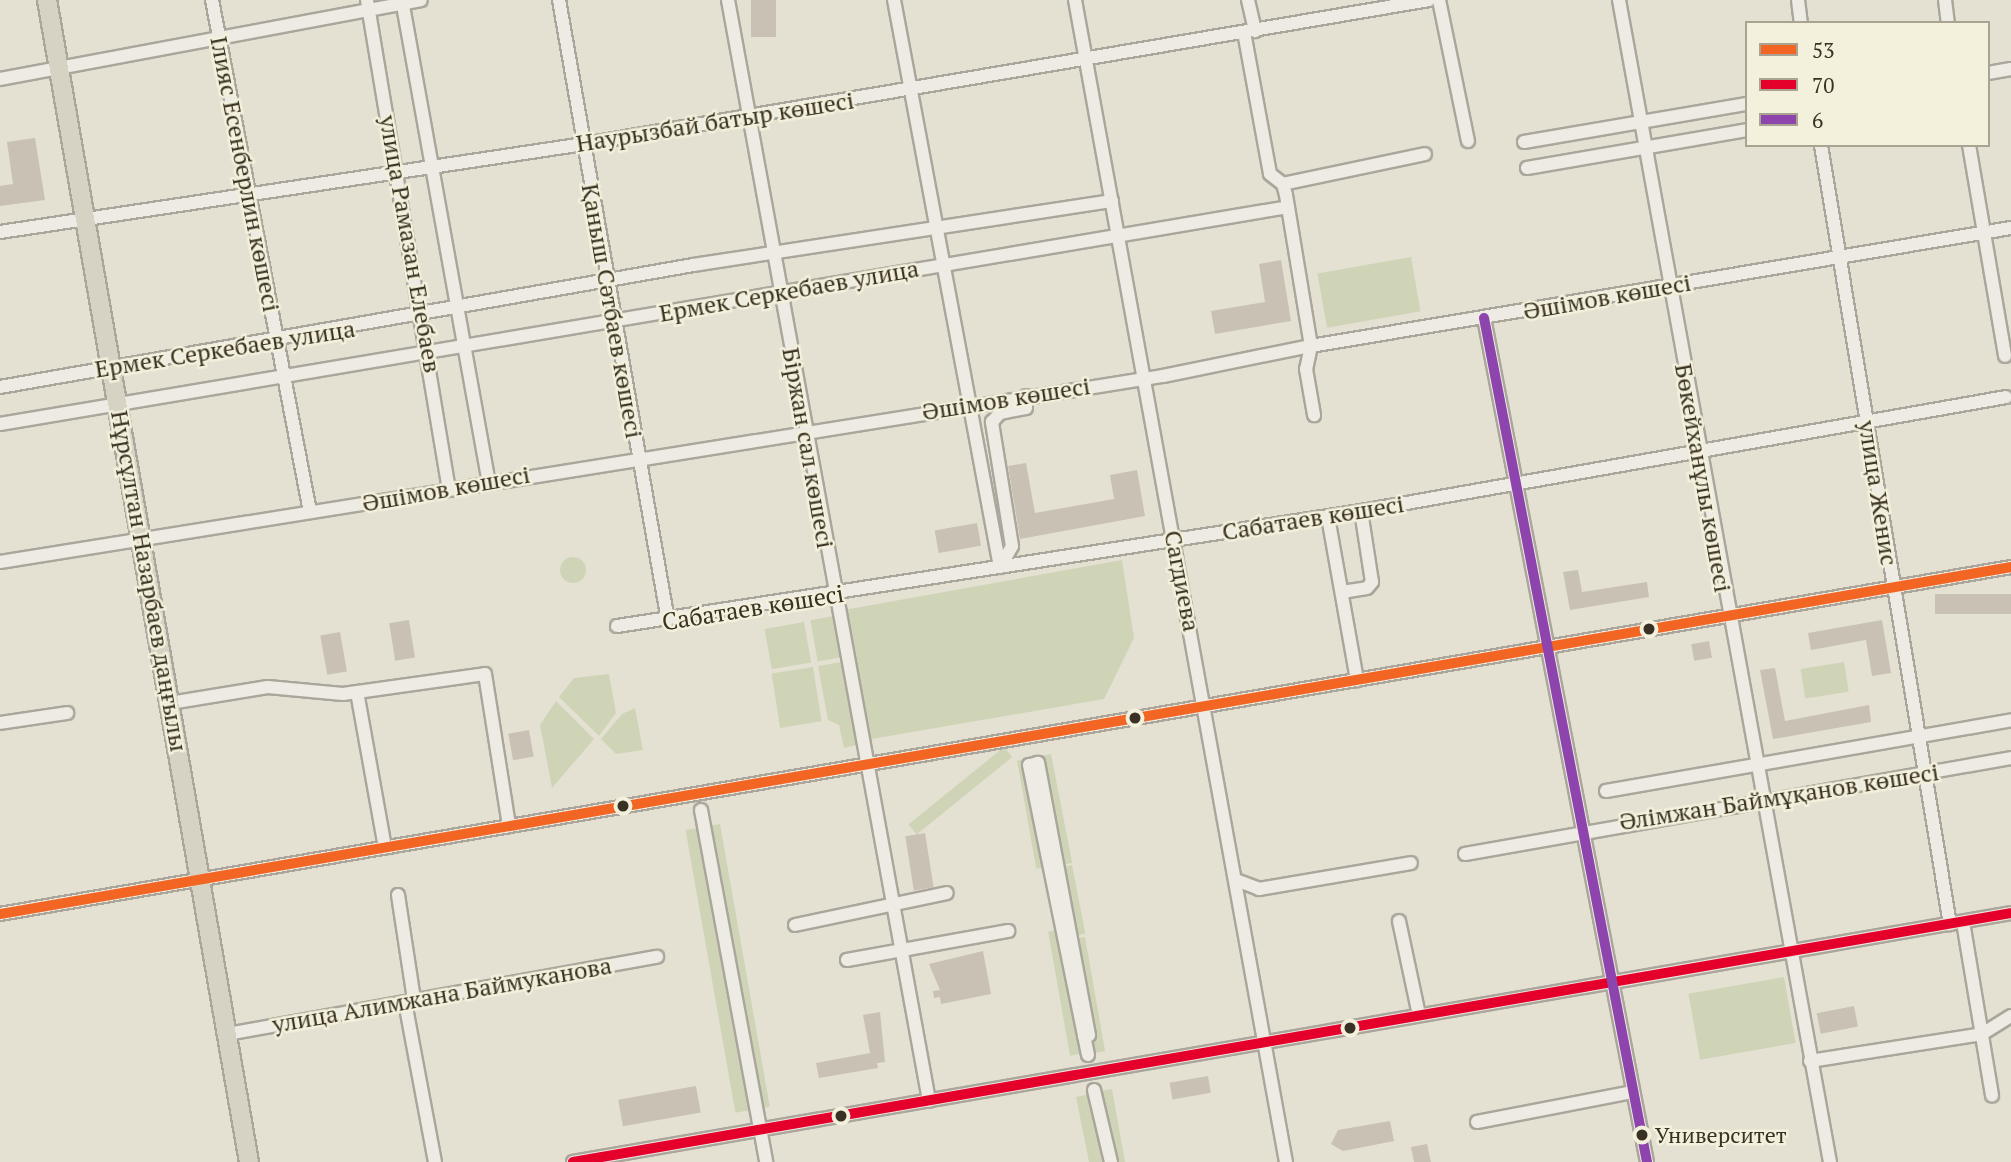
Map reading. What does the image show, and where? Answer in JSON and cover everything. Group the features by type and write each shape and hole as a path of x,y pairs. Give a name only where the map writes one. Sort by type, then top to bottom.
{"highway":[{"name":"Нұрсұлтан Назарбаев даңғылы","path":"47,0 249,1162"}],"street":[{"name":"Ілияс Есенберлин көшесі","path":"212,0 310,512"},
{"path":"0,79 368,5 421,0"},
{"name":"Қаныш Сәтбаев көшесі","path":"559,0 667,621"},
{"name":"Біржан сал көшесі","path":"728,0 864,764 929,1101"},
{"path":"894,0 1000,567"},
{"name":"Сагдиева","path":"1075,0 1205,704 1286,1162"},
{"path":"1248,0 1249,32 1270,174 1283,184 1311,346 1306,369 1314,415"},
{"name":"Наурызбай батыр көшесі","path":"0,232 584,144 1086,61 1429,0"},
{"path":"1439,0 1468,141"},
{"name":"Бөкейханұлы көшесі","path":"1619,0 1788,951 1830,1162"},
{"path":"1798,0 1801,21"},
{"path":"1945,0 1948,21"},
{"name":"улица Рамазан Елебаев","path":"402,2 461,344 489,482"},
{"name":"улица Рамазан Елебаев","path":"368,5 428,349 449,488"},
{"path":"1990,73 2011,69"},
{"path":"1524,142 1639,119 1745,104"},
{"path":"1527,168 1745,130"},
{"name":"улица Женис","path":"1821,147 1925,773 1982,1034 1992,1096"},
{"path":"1969,147 2005,356"},
{"path":"1283,184 1425,154"},
{"name":"Ермек Серкебаев улица","path":"0,387 773,254 1112,201"},
{"name":"Ермек Серкебаев улица","path":"0,424 428,349 614,321 1287,207"},
{"name":"Әшімов көшесі","path":"0,562 638,456 1144,379 1311,346 2011,228"},
{"path":"1484,318 1647,1162"},
{"path":"1000,567 1012,546 992,422 1000,413 1026,408 1026,396"},
{"name":"Сабатаев көшесі","path":"617,626 667,621 1361,512 2006,397"},
{"path":"1342,592 1367,588 1372,582 1361,512"},
{"path":"1328,517 1357,680"},
{"path":"0,915 1205,704 2011,567"},
{"path":"170,703 268,687 357,692 485,674 509,826"},
{"path":"357,692 385,847"},
{"path":"0,723 67,713"},
{"name":"Әлімжан Баймұқанов көшесі","path":"1606,791 2011,720"},
{"name":"Әлімжан Баймұқанов көшесі","path":"1465,854 1762,799 2011,758"},
{"path":"1033,759 1029,765 1038,785 1080,1014 1080,1037 1084,1036 1087,1055"},
{"path":"701,810 766,1162"},
{"path":"1236,880 1259,889 1411,863"},
{"path":"796,925 893,907 947,893"},
{"path":"398,895 409,1001 435,1162"},
{"path":"573,1162 760,1132 2011,913"},
{"path":"1399,921 1419,1015"},
{"path":"847,960 1007,931"},
{"name":"улица Алимжана Баймуканова","path":"227,1034 657,957"},
{"path":"1810,1061 1982,1034 2011,1016"},
{"path":"1094,1090 1107,1162"},
{"path":"1477,1122 1633,1092"}],"green space":[{"path":"1411,257 1421,311 1327,328 1317,273"},
{"path":"573,557 582,561 586,570 582,579 573,583 564,579 560,570 564,561"},
{"path":"1122,560 1134,638 1104,699 866,740 844,610"},
{"path":"834,616 841,657 818,662 810,620"},
{"path":"804,622 811,662 772,669 765,629"},
{"path":"842,662 857,745 844,748 839,725 828,720 818,666"},
{"path":"1844,662 1849,692 1805,699 1801,669"},
{"path":"813,667 822,721 780,728 772,674"},
{"path":"609,674 616,713 599,736 559,697 574,678"},
{"path":"556,701 594,739 552,788 540,725"},
{"path":"635,708 643,750 616,754 601,739 622,714"},
{"path":"1004,747 1012,757 917,835 908,824"},
{"path":"1051,754 1072,863 1061,865 1040,756"},
{"path":"1025,759 1044,867 1036,869 1017,760"},
{"path":"720,824 770,1107 735,1113 686,830"},
{"path":"1072,865 1085,934 1076,936 1062,867"},
{"path":"1057,930 1079,1054 1070,1056 1048,932"},
{"path":"1085,937 1105,1051 1095,1053 1075,939"},
{"path":"1784,977 1796,1043 1700,1060 1688,994"},
{"path":"1112,1089 1125,1162 1115,1162 1101,1091"},
{"path":"1090,1094 1102,1162 1089,1162 1076,1097"}],"building":[{"path":"751,0 776,0 776,37 751,37"},
{"path":"35,138 45,200 0,206 0,186 13,184 7,142"},
{"path":"1281,260 1291,321 1215,334 1211,311 1265,302 1259,264"},
{"path":"1026,463 1035,513 1114,499 1110,475 1137,470 1145,516 1020,539 1008,466"},
{"path":"977,523 981,546 939,553 935,530"},
{"path":"1578,570 1582,592 1647,582 1649,597 1570,610 1563,572"},
{"path":"1935,594 2011,594 2011,614 1935,614"},
{"path":"409,620 415,658 395,661 389,623"},
{"path":"1882,620 1891,673 1872,676 1866,640 1811,650 1808,633"},
{"path":"340,632 347,671 327,675 320,635"},
{"path":"1709,641 1712,658 1694,661 1691,644"},
{"path":"1775,668 1785,721 1869,705 1871,722 1773,739 1760,670"},
{"path":"529,730 534,757 513,760 508,734"},
{"path":"925,833 934,887 914,890 905,836"},
{"path":"983,951 991,994 941,1004 940,997 934,998 933,991 940,990 929,964"},
{"path":"1854,1006 1858,1027 1821,1034 1817,1013"},
{"path":"880,1012 885,1062 877,1063 878,1068 819,1078 816,1063 870,1053 863,1015"},
{"path":"1208,1076 1211,1093 1173,1100 1170,1083"},
{"path":"696,1086 701,1113 623,1126 618,1100"},
{"path":"1390,1121 1394,1141 1343,1151 1331,1144 1338,1130"},
{"path":"1427,1144 1431,1162 1414,1162 1411,1147"}],"transit line":[{"name":"6","path":"1484,318 1647,1162"},
{"name":"53","path":"0,914 2011,567"},
{"name":"70","path":"573,1162 2011,913"}],"place":[{"name":"Университет","path":"1642,1135"}]}
